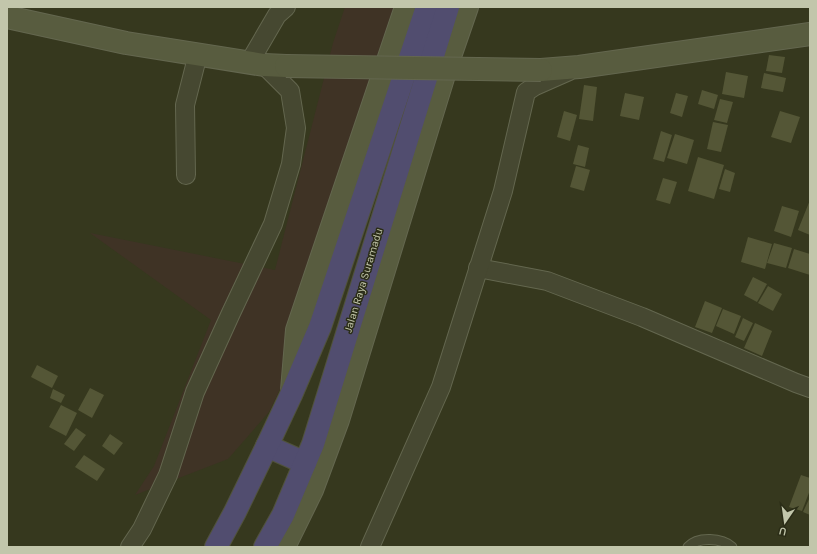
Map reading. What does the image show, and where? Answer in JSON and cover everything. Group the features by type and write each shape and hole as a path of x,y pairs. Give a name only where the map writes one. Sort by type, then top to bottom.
{"highway":[{"path":"216,547 267,446 320,327 427,7"},
{"name":"Jalan Raya Suramadu","path":"265,547 283,515 313,444 448,7"},
{"path":"267,446 306,463"}],"main road":[{"path":"291,395 297,330 406,7"},
{"name":"Jalan Raya Suramadu","path":"284,547 312,490 338,420 447,65 467,7"},
{"path":"7,17 126,43 257,64 286,66 541,70 810,34"},
{"path":"438,36 447,65"}],"street":[{"path":"130,547 142,529 168,475 195,392 273,224 291,164 296,128 290,91 257,64 277,15 286,7"},
{"path":"186,175 185,104 198,54"},
{"path":"370,547 441,387 503,191 526,92 535,86 579,66"},
{"path":"478,268 547,282 642,317 810,388"}],"lane":[{"path":"688,547 708,538 726,542 732,547"}],"shaded area":[{"path":"345,7 400,7 295,359 269,412 228,459 135,495 154,466 211,320 90,233 275,270 333,43"}],"building":[{"path":"769,55 785,57 782,73 766,71"},
{"path":"726,72 748,76 744,98 722,94"},
{"path":"764,73 786,78 783,92 761,88"},
{"path":"584,85 597,87 593,121 579,119"},
{"path":"702,90 718,95 714,109 698,104"},
{"path":"625,93 644,97 639,120 620,116"},
{"path":"676,93 688,96 682,117 670,113"},
{"path":"720,99 733,102 727,123 714,120"},
{"path":"564,111 577,115 570,141 557,137"},
{"path":"780,111 800,117 791,143 771,137"},
{"path":"713,122 728,125 721,152 707,149"},
{"path":"661,131 672,135 664,162 653,159"},
{"path":"675,134 694,140 687,164 667,158"},
{"path":"578,145 589,148 585,167 573,164"},
{"path":"698,157 724,165 714,199 688,191"},
{"path":"576,166 590,170 584,191 570,187"},
{"path":"725,169 735,173 730,192 719,189"},
{"path":"663,178 677,182 670,204 656,200"},
{"path":"810,200 810,235 798,230"},
{"path":"782,206 799,211 791,237 774,231"},
{"path":"748,237 772,244 765,269 741,262"},
{"path":"774,243 792,248 786,268 767,263"},
{"path":"794,249 810,254 810,275 788,268"},
{"path":"753,277 767,284 757,302 744,295"},
{"path":"768,286 782,294 773,311 758,303"},
{"path":"705,301 722,308 712,333 695,327"},
{"path":"723,309 741,316 734,334 716,326"},
{"path":"743,318 753,323 744,341 735,337"},
{"path":"755,323 772,331 762,356 744,348"},
{"path":"37,365 58,376 52,388 31,377"},
{"path":"90,388 104,395 92,418 78,410"},
{"path":"53,389 65,395 61,403 50,398"},
{"path":"61,405 77,413 66,436 49,427"},
{"path":"76,428 86,435 74,451 64,444"},
{"path":"110,434 123,443 114,455 102,446"},
{"path":"84,455 105,469 97,481 75,467"},
{"path":"801,475 810,478 810,490 802,511 789,507"},
{"path":"810,497 810,515 803,512"}]}
